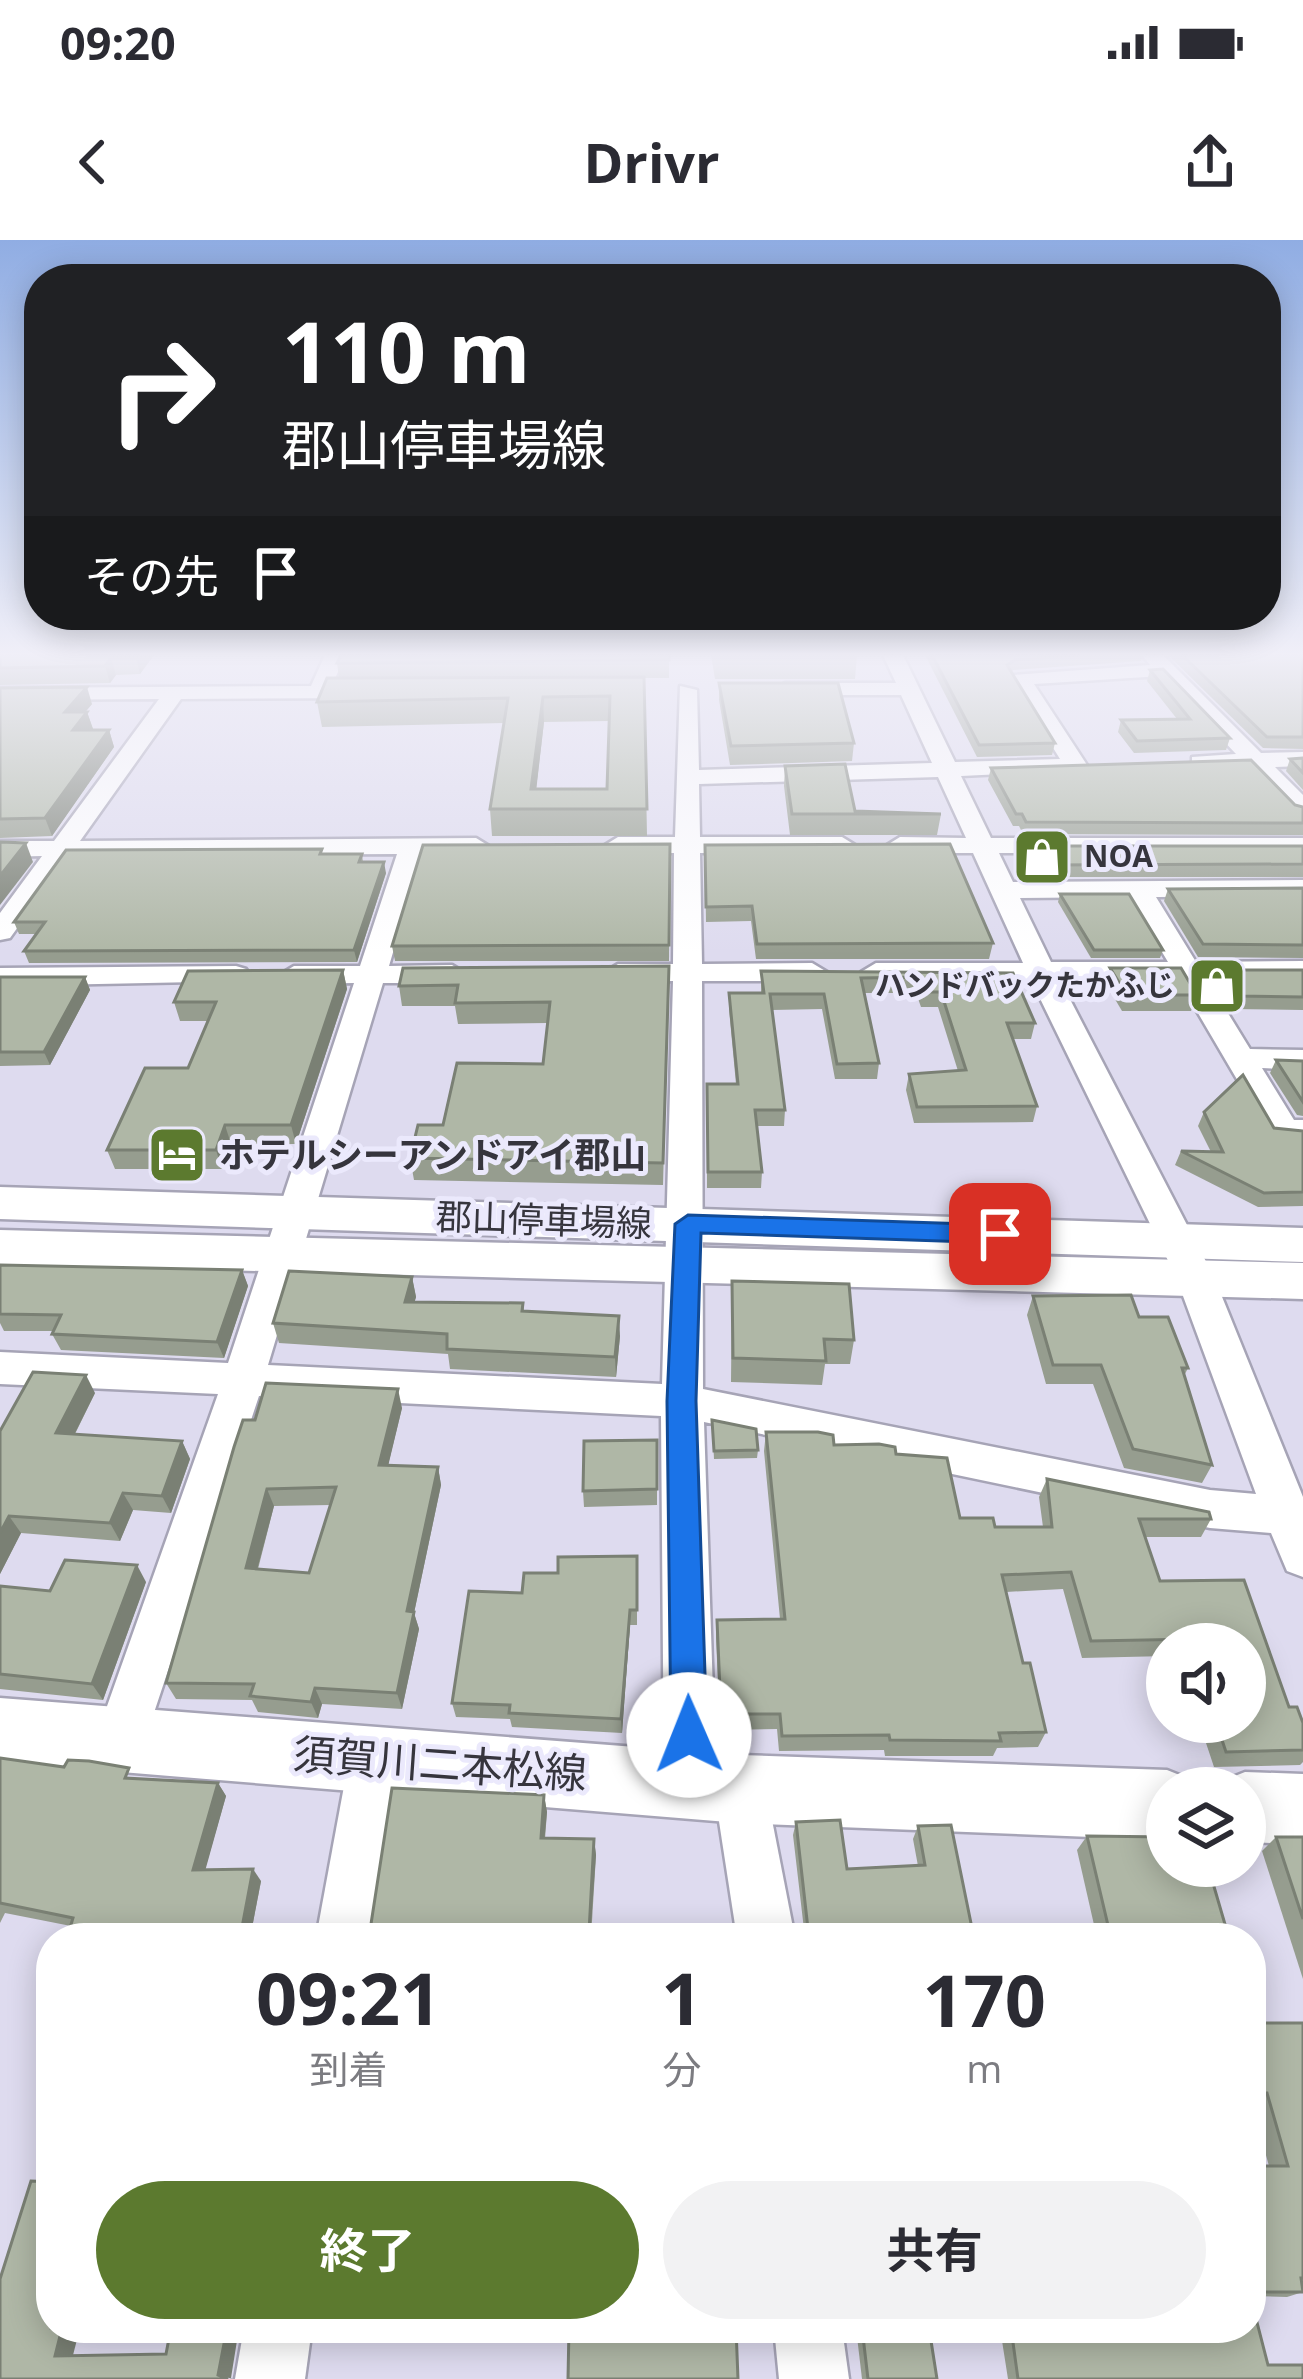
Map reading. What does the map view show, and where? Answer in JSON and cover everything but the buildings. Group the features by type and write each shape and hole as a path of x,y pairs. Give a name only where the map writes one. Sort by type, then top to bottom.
{"main road":[{"name":"郡山停車場線","path":"0,1203 287,1236"},
{"name":"郡山停車場線","path":"0,1247 287,1236 1187,1258 1303,1245"},
{"name":"郡山停車場線","path":"1187,1258 1303,1281"},
{"name":"須賀川二本松線","path":"0,1730 715,1786 1146,1803"},
{"path":"1266,1808 1303,1809"}],"street":[{"path":"0,932 131,755"},
{"path":"689,755 685,844 688,1246 682,1401 715,1786 761,1923"},
{"path":"937,755 1187,1258 1295,1515 1303,1557"},
{"path":"689,777 1086,765 1078,755"},
{"path":"1250,755 1302,807"},
{"path":"1165,763 1303,759"},
{"path":"594,845 1303,846"},
{"path":"121,1740 243,1381 412,846"},
{"path":"0,849 503,846"},
{"path":"1003,890 1303,888"},
{"path":"1138,889 1283,1131 1303,1131"},
{"path":"596,973 1303,970"},
{"path":"0,977 483,974"},
{"path":"1238,1058 1303,1060"},
{"path":"0,1368 682,1401 1210,1509 1295,1515"},
{"path":"348,1923 375,1759"},
{"path":"270,2379 276,2343"},
{"path":"810,2343 814,2379"}],"place":[{"name":"NOA","path":"1042,857"},
{"name":"ハンドバックたかふじ","path":"1217,986"},
{"name":"ホテルシーアンドアイ郡山","path":"177,1155"}],"route":[{"path":"689,1735 682,1401 688,1224 1000,1234"}]}
